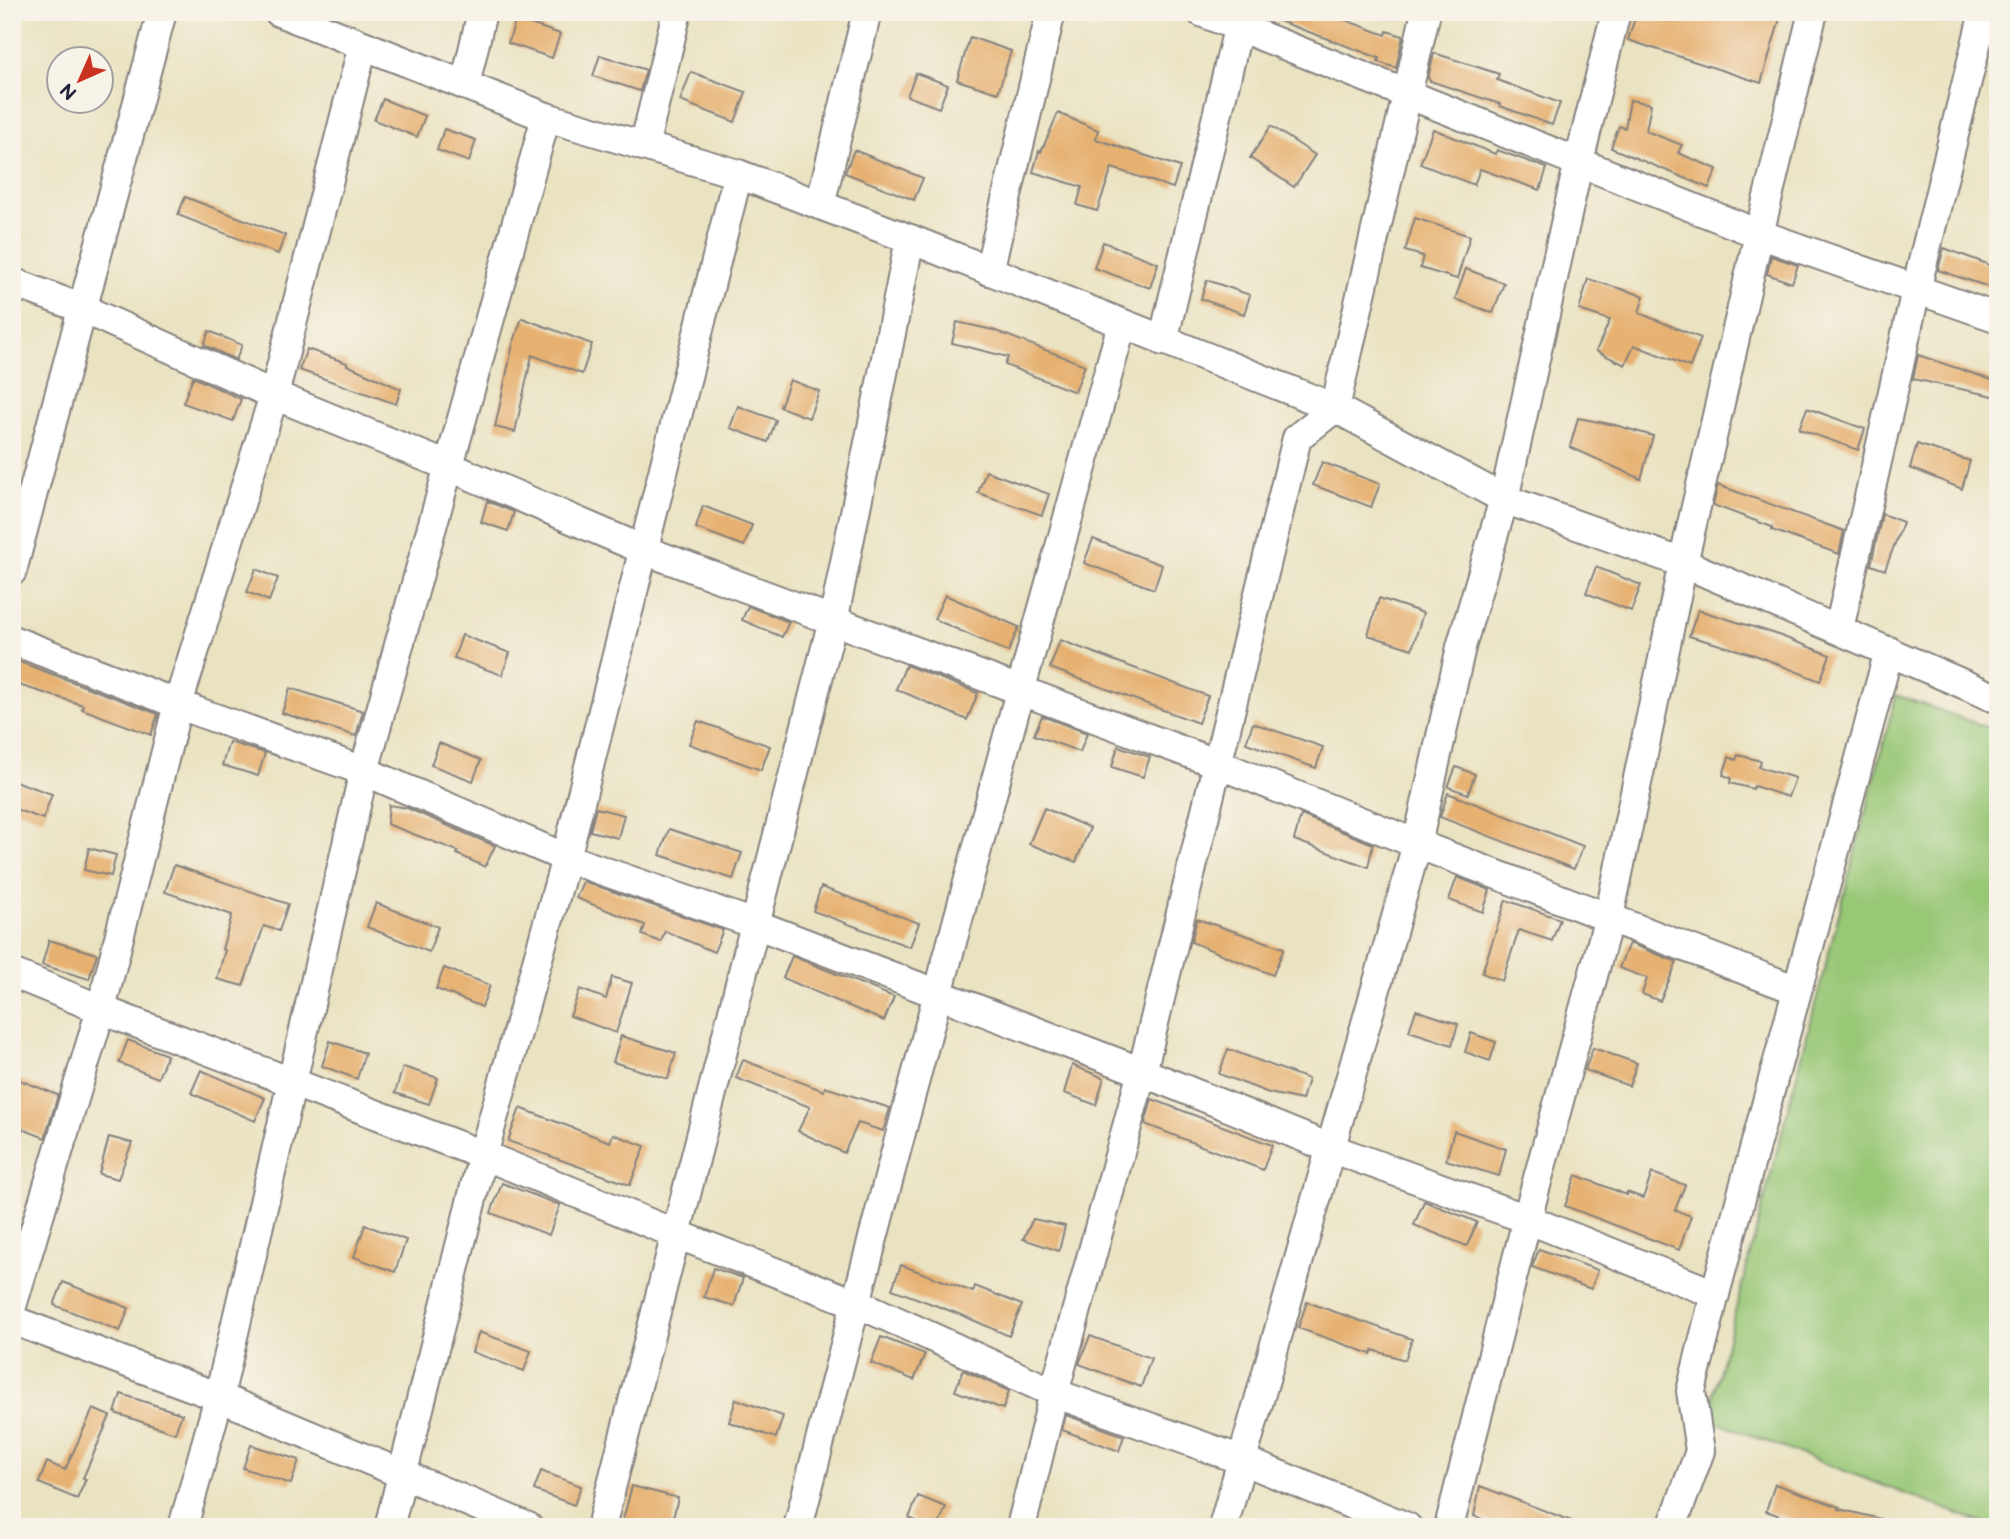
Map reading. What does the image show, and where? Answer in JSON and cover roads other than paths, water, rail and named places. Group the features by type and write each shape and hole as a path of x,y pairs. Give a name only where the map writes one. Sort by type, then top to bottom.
{"street":[{"path":"12,571 162,12"},
{"path":"279,12 307,18 363,45 546,117 737,174 820,205 1335,408 1504,499 1683,562 1998,699"},
{"path":"465,85 482,12"},
{"path":"644,146 677,12"},
{"path":"820,205 867,12"},
{"path":"989,271 1051,12"},
{"path":"1201,12 1240,19 1408,94 1759,234 1998,318"},
{"path":"1021,1527 1054,1393 1142,1072 1297,438 1335,408 1426,12"},
{"path":"1223,1527 1418,844 1461,647 1504,499 1579,161 1616,12"},
{"path":"1448,1527 1527,1219 1609,917 1683,562 1813,12"},
{"path":"1839,629 1916,290 1984,12"},
{"path":"1163,341 1240,19"},
{"path":"12,1306 101,1010 178,704 274,395 363,45"},
{"path":"183,1527 219,1397 364,771 546,117"},
{"path":"389,1527 483,1155 566,858 737,174"},
{"path":"601,1527 832,622 910,239"},
{"path":"12,282 83,309 274,395 644,550 1218,764 1797,990"},
{"path":"798,1527 855,1303 1019,691 1122,324"},
{"path":"12,640 364,771 566,858 755,924 1142,1072 1330,1148 1527,1219 1715,1294"},
{"path":"1672,1527 1700,1451 1691,1391 1715,1294 1889,652"},
{"path":"12,973 101,1010 483,1155 855,1303 1054,1393 1242,1460 1407,1527"},
{"path":"12,1320 219,1397 528,1527"}]}
